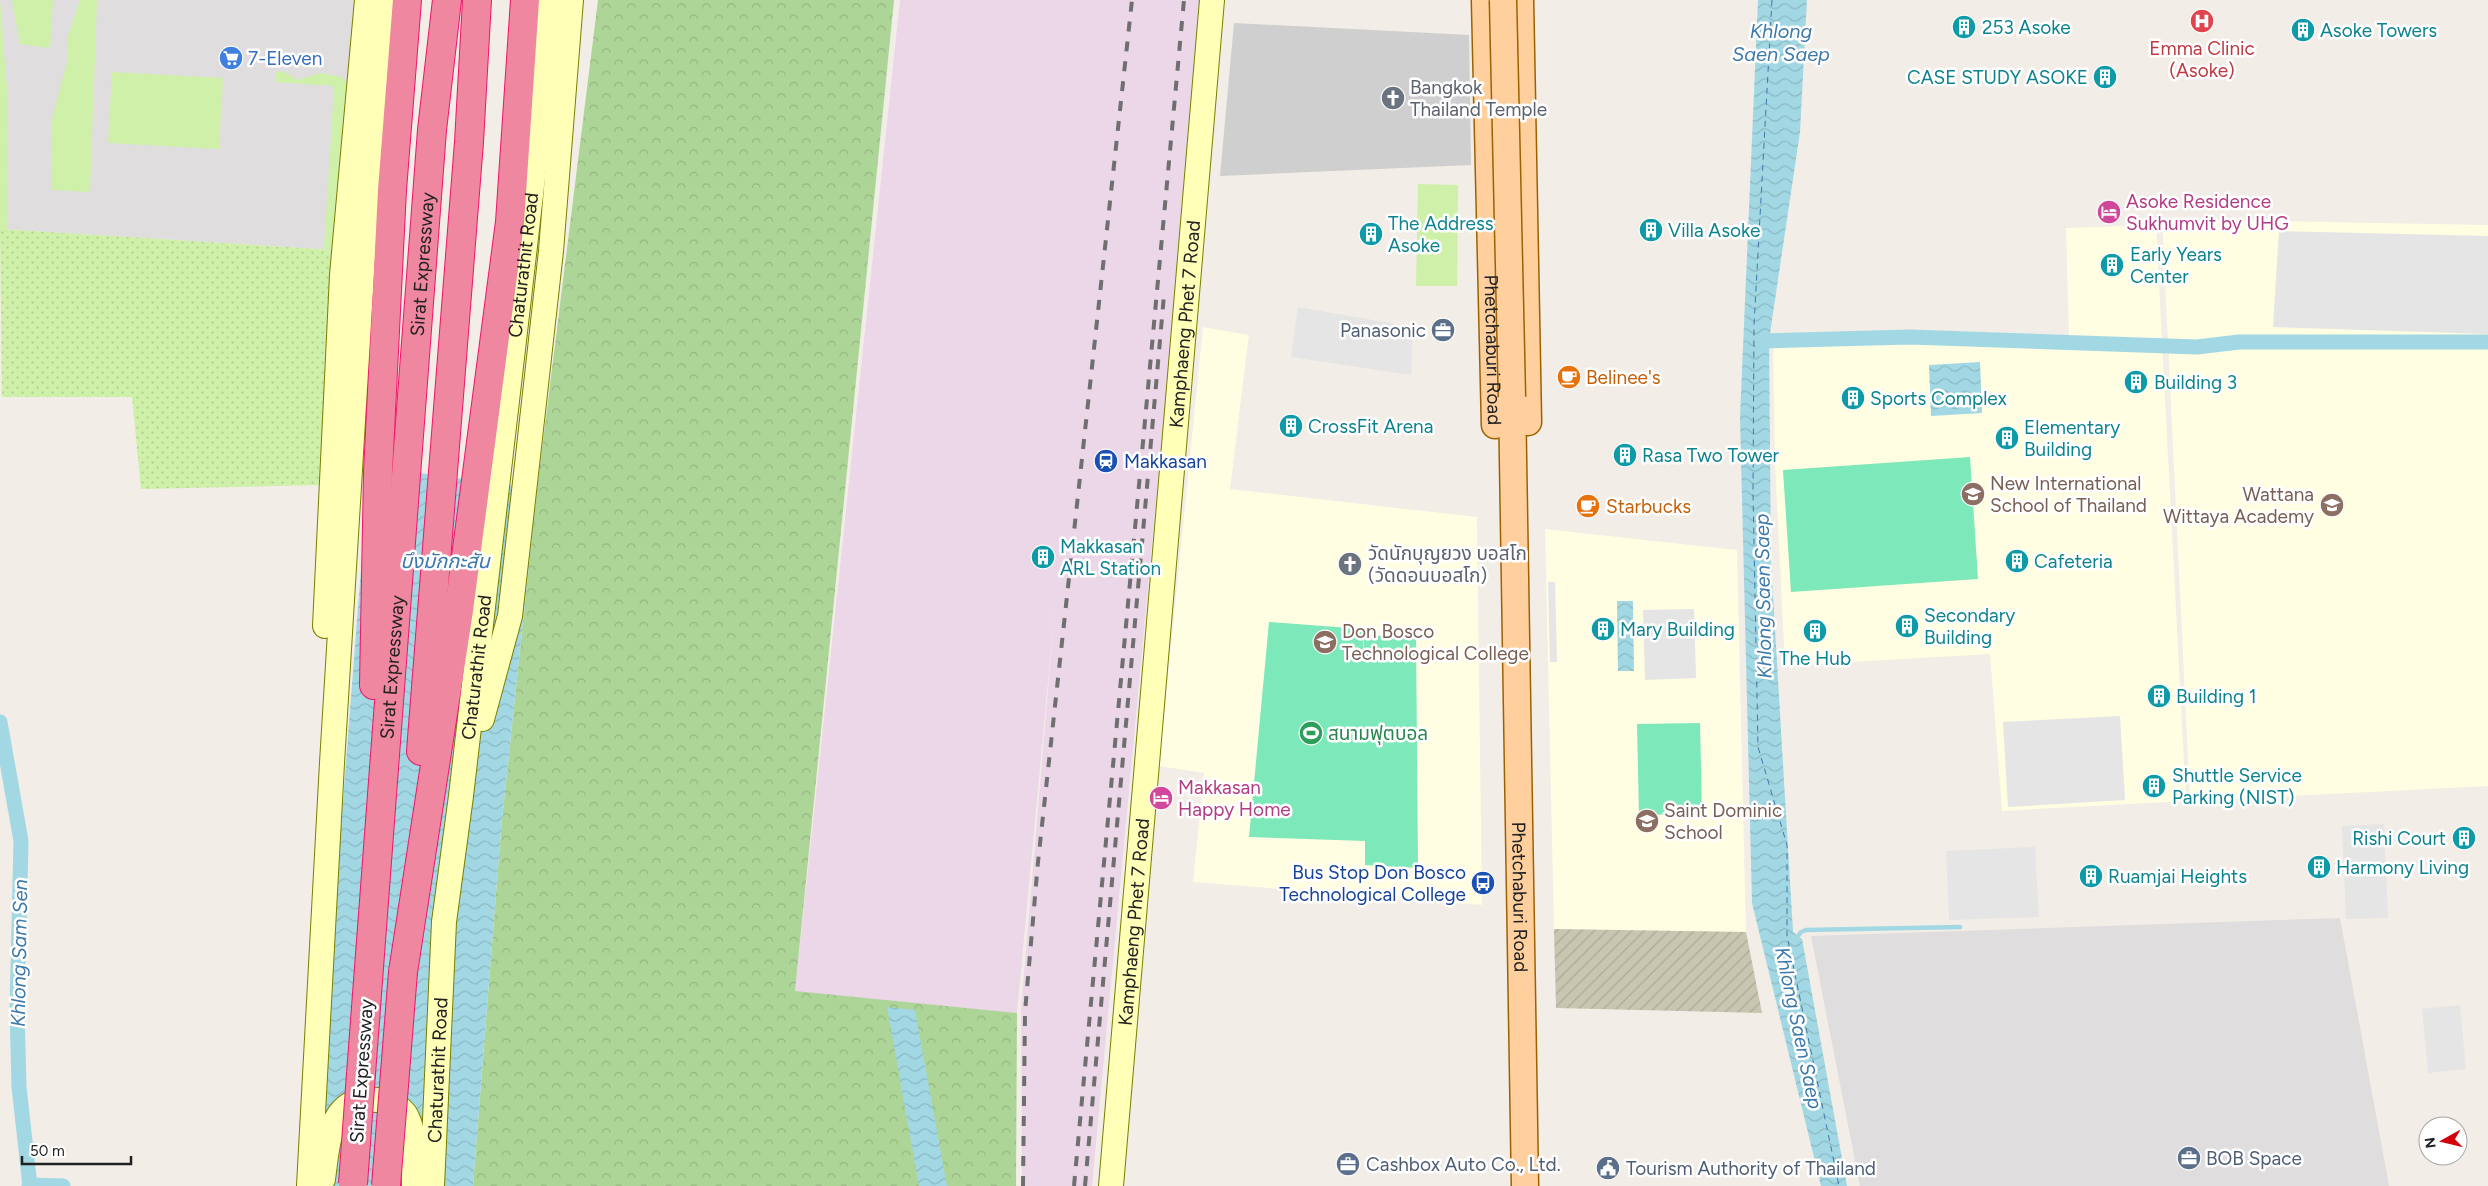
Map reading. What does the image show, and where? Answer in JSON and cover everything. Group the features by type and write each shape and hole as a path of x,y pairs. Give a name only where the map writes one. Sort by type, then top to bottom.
{"highway":[{"path":"375,882 374,677 377,481 392,190 407,0"},
{"path":"431,0 432,130"},
{"name":"Sirat Expressway","path":"353,1186 432,130 446,0"},
{"name":"Sirat Expressway","path":"386,1186 469,142 477,0"},
{"path":"469,142 497,0"},
{"path":"403,972 459,610 510,222 525,0"}],"main road":[{"path":"332,763 325,629 342,274 367,0"},
{"path":"309,1186 332,763 368,176 387,0"},
{"name":"Chaturathit Road","path":"432,1186 444,922 461,796 542,100 549,0"},
{"path":"461,796 510,616 552,251 571,0"},
{"name":"Kamphaeng Phet 7 Road","path":"1111,1186 1212,0"},
{"name":"Phetchaburi Road","path":"1485,0 1495,370 1496,529 1499,553 1514,609"},
{"name":"Phetchaburi Road","path":"1503,0 1512,397 1524,1186"},
{"name":"Phetchaburi Road","path":"1514,609 1527,555 1528,510 1527,305 1520,0"},
{"path":"1485,42 1490,34 1498,29 1508,28 1516,34 1521,45"},
{"path":"322,1186 332,1126 346,1106 358,1100 368,1098 383,1100 398,1106 407,1116 413,1139 414,1186"}],"shaded area":[{"path":"0,0 359,0 344,116 334,250 0,229"},
{"path":"900,0 1203,0 1092,1186 1022,1186 1021,1010 1055,607 1017,1013 795,992"},
{"path":"1234,23 1469,35 1471,165 1220,176"},
{"name":"Wattana Wittaya Academy","path":"2162,219 2488,225 2488,786 2190,801"},
{"name":"New International School of Thailand","path":"2156,225 2186,801 2002,811 1990,654 1785,666 1775,464 1773,335 2069,343 2066,228"},
{"path":"2279,231 2488,236 2488,334 2273,327"},
{"path":"1298,307 1413,327 1411,375 1291,357"},
{"name":"Don Bosco Technological College","path":"1203,327 1249,335 1230,489 1477,517 1482,905 1193,882 1204,773 1159,766"},
{"name":"Saint Dominic School","path":"1545,529 1737,550 1746,932 1554,929"},
{"path":"1548,582 1555,582 1557,662 1550,662"},
{"path":"1694,609 1696,678 1645,680 1643,610"},
{"path":"2120,716 2125,800 2008,807 2003,722"},
{"path":"2384,824 2388,918 2346,919 2342,826"},
{"path":"2035,847 2039,917 1949,920 1946,851"},
{"path":"2340,918 2389,1186 1860,1186 1811,936"},
{"path":"1554,929 1746,932 1762,1013 1556,1008"},
{"path":"2460,1005 2466,1069 2428,1073 2422,1009"}],"green space":[{"path":"0,0 8,102 7,230 0,229"},
{"path":"12,0 53,0 50,48 20,44"},
{"path":"80,0 97,0 90,192 52,190 51,122 67,62 68,36"},
{"path":"598,0 894,0 795,991 1017,1013 1016,1186 473,1186 501,830 537,489"},
{"path":"282,71 298,80 320,73 342,77 348,86 334,250 324,249 334,86 275,82 276,72"},
{"path":"112,72 223,78 219,149 108,143"},
{"path":"1418,184 1458,185 1457,286 1416,286"},
{"path":"0,229 334,250 322,485 141,489 132,397 2,397"},
{"path":"1970,457 1978,579 1791,592 1783,470"},
{"name":"สนามฟุตบอล","path":"1269,622 1363,629 1364,661 1364,636 1416,635 1418,868 1365,865 1365,841 1249,837"},
{"path":"1700,723 1702,814 1639,815 1637,724"}],"water":[{"name":"Khlong Saen Saep","path":"1758,0 1807,0 1800,132 1769,340 1771,562 1793,932 1802,939 1847,1186 1821,1186 1752,903 1740,417"},
{"path":"1980,362 1982,413 1931,416 1929,365"},
{"name":"บึงมักกะสัน","path":"369,466 537,489 501,830 473,1186 313,1186"},
{"path":"1617,601 1633,601 1634,671 1618,671"},
{"path":"887,1007 915,1010 947,1186 919,1186"}],"waterway":[{"path":"1761,341 1910,337 2197,347 2239,342 2488,342"},
{"name":"Khlong Sam Sen","path":"0,722 21,841 17,1010 19,1087 30,1186"},
{"path":"1795,940 1801,932 1806,930 1960,927"},
{"path":"29,1185 63,1186"}],"ferry route":[{"path":"1772,0 1754,325 1753,493 1758,747 1787,845 1787,936 1839,1186"}],"railway":[{"path":"1023,1186 1025,1012 1038,862 1132,0"},
{"path":"1074,1186 1184,0"},
{"path":"1085,1186 1164,295"}],"place":[{"name":"Emma Clinic (Asoke)","path":"2202,21"},
{"name":"253 Asoke","path":"1964,27"},
{"name":"Asoke Towers","path":"2303,30"},
{"name":"7-Eleven","path":"231,58"},
{"name":"CASE STUDY ASOKE","path":"2105,77"},
{"name":"Bangkok Thailand Temple","path":"1393,98"},
{"name":"Asoke Residence Sukhumvit by UHG","path":"2109,212"},
{"name":"Villa Asoke","path":"1651,230"},
{"name":"The Address Asoke","path":"1371,234"},
{"name":"Early Years Center","path":"2112,265"},
{"name":"Panasonic","path":"1443,330"},
{"name":"Belinee's","path":"1569,377"},
{"name":"Building 3","path":"2136,382"},
{"name":"Sports Complex","path":"1853,398"},
{"name":"CrossFit Arena","path":"1291,426"},
{"name":"Elementary Building","path":"2007,438"},
{"name":"Rasa Two Tower","path":"1625,455"},
{"name":"Makkasan","path":"1106,461"},
{"name":"New International School of Thailand","path":"1973,494"},
{"name":"Wattana Wittaya Academy","path":"2332,505"},
{"name":"Starbucks","path":"1588,506"},
{"name":"Makkasan ARL Station","path":"1043,557"},
{"name":"Cafeteria","path":"2017,561"},
{"name":"วัดนักบุญยวง บอสโก (วัดดอนบอสโก)","path":"1350,564"},
{"name":"Secondary Building","path":"1907,626"},
{"name":"Mary Building","path":"1603,629"},
{"name":"The Hub","path":"1815,631"},
{"name":"Don Bosco Technological College","path":"1325,642"},
{"name":"Building 1","path":"2159,696"},
{"name":"สนามฟุตบอล","path":"1311,733"},
{"name":"Shuttle Service Parking (NIST)","path":"2154,786"},
{"name":"Makkasan Happy Home","path":"1161,798"},
{"name":"Saint Dominic School","path":"1647,821"},
{"name":"Rishi Court","path":"2464,838"},
{"name":"Harmony Living","path":"2319,867"},
{"name":"Ruamjai Heights","path":"2091,876"},
{"name":"Bus Stop Don Bosco Technological College","path":"1483,883"},
{"name":"BOB Space","path":"2189,1158"},
{"name":"Cashbox Auto Co., Ltd.","path":"1348,1164"},
{"name":"Tourism Authority of Thailand","path":"1608,1168"}]}
